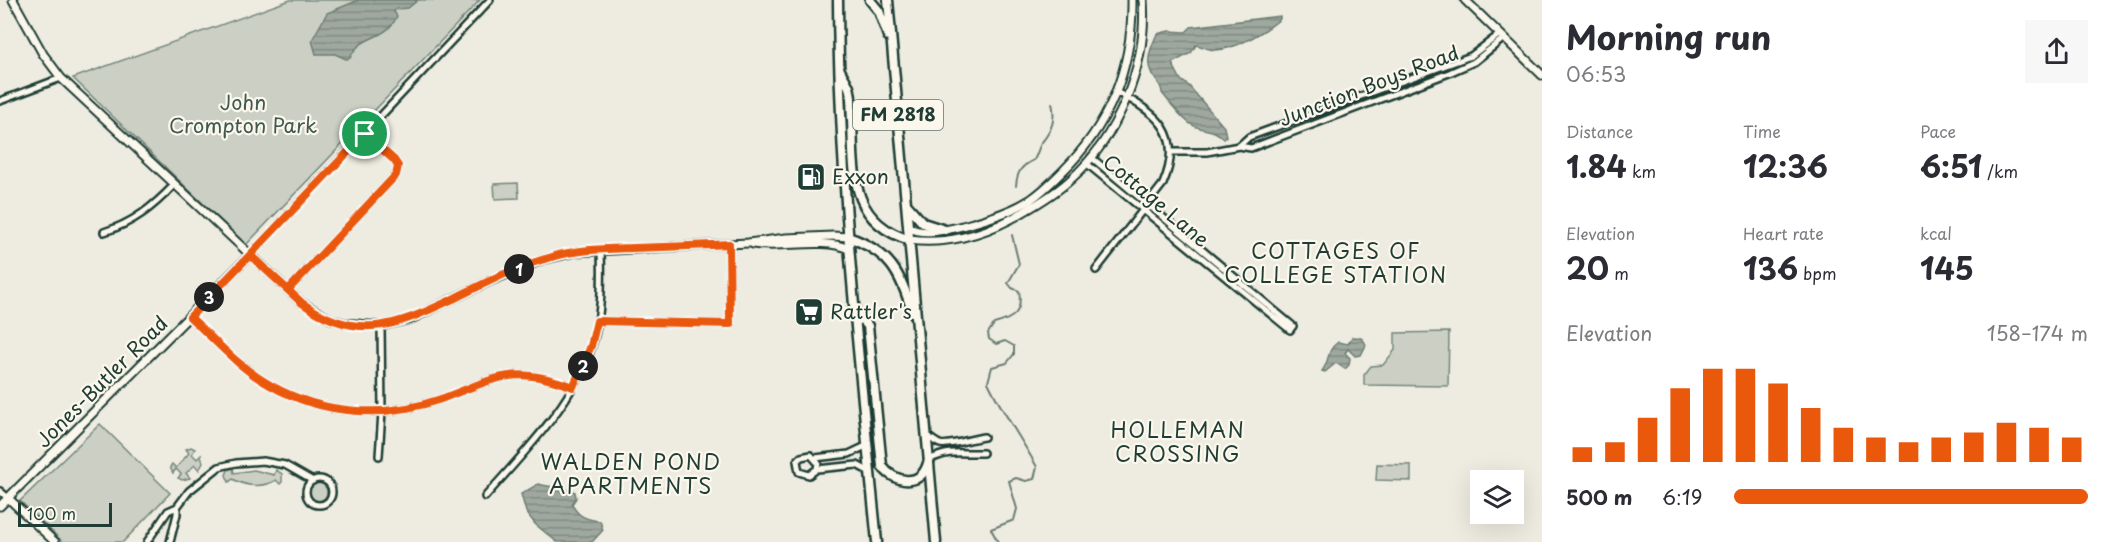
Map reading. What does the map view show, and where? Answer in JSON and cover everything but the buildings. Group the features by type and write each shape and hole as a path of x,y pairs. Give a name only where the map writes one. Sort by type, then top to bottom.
{"highway":[{"name":"FM 2818","path":"838,0 839,67 848,237 877,542"},
{"path":"838,10 847,0"},
{"path":"870,0 879,11 892,48"},
{"name":"FM 2818","path":"888,0 936,542"},
{"path":"839,67 850,91 856,184 861,201 878,225 894,235 910,240"},
{"path":"906,204 923,223 945,230"},
{"path":"848,237 880,252 899,273 918,332"},
{"path":"856,313 868,326 882,466 887,474 896,479 911,480 926,470 929,460"}],"street":[{"path":"13,0 43,54 61,78 288,290 310,309 330,319 357,325 381,326 411,319 488,282 542,260 576,252 748,243 786,238 848,237"},
{"name":"Jones-Butler Road","path":"0,506 190,317 490,0"},
{"path":"908,227 920,231 945,230 982,220 1030,200 1048,186 1089,142 1116,92 1130,43 1132,0"},
{"path":"910,240 920,242 947,240 968,236 997,226 1068,182 1089,160 1114,124 1126,97 1138,60 1143,23 1143,0"},
{"path":"1465,0 1542,75"},
{"name":"Junction Boys Road","path":"1239,146 1249,137 1471,56 1502,36"},
{"name":"Junction Boys Road","path":"1172,152 1207,152 1239,146 1251,148 1474,62 1502,36"},
{"path":"0,101 61,78"},
{"path":"1096,270 1162,184 1170,167 1172,152 1164,128 1154,116 1116,92"},
{"path":"288,290 396,175 398,166 394,160 365,134"},
{"name":"Cottage Lane","path":"1089,160 1148,204 1291,328 1167,231 1089,160"},
{"path":"104,232 143,214 174,185"},
{"path":"1167,231 1172,225"},
{"path":"748,243 765,246 834,244 849,249"},
{"path":"597,321 730,324 729,244"},
{"path":"485,496 538,435 573,387 591,346 597,321 602,275 601,250"},
{"path":"190,317 235,359 269,384 311,404 361,412 382,412 423,405 501,376 535,376 573,387"},
{"path":"379,456 382,412 381,326"},
{"path":"927,436 940,445 956,444 961,440 984,437"},
{"path":"868,445 849,454 815,458 806,454 797,461 797,467 804,475 809,476 817,468 857,465 870,472"},
{"path":"929,460 945,453 962,451 967,454 983,453"},
{"path":"815,458 817,468"},
{"path":"147,542 168,511 177,507 189,491 219,467 263,461 285,465 313,481 324,479 332,486 332,497 325,505 314,505 306,496 306,490 313,481"},
{"path":"0,491 55,542"},
{"path":"170,542 177,507"}],"green space":[{"name":"John Crompton Park","path":"290,0 480,0 246,245 73,78"},
{"path":"518,183 519,198 495,199 494,184"},
{"path":"1449,332 1448,386 1364,385 1364,375 1371,366 1383,365 1395,350 1395,333"},
{"path":"100,424 170,493 123,542 63,542 20,501"},
{"path":"191,447 195,449 192,454 197,459 201,455 203,463 199,470 195,465 186,473 190,478 182,480 178,478 181,474 176,469 173,473 170,467 172,464 176,468 189,453 186,449"},
{"path":"1377,464 1411,465 1411,481 1376,480"},
{"path":"233,468 234,473 254,470 274,475 276,470 282,474 282,482 280,484 276,480 254,486 233,479 229,482 226,475 228,470"},
{"path":"318,483 324,486 327,492 324,498 318,501 312,498 309,492 312,486"}],"shaded area":[{"path":"359,0 418,0 408,8 396,9 394,12 397,16 387,30 360,45 350,58 346,59 335,54 316,54 312,40 327,13"},
{"path":"1280,16 1280,19 1267,29 1232,47 1215,50 1196,45 1191,53 1172,63 1181,80 1189,86 1224,127 1226,136 1224,139 1215,132 1189,123 1162,93 1149,67 1150,53 1157,34 1169,31 1186,32 1191,27"},
{"path":"1352,337 1361,338 1365,342 1366,345 1361,355 1355,356 1348,349 1345,353 1350,358 1349,365 1345,369 1336,363 1325,372 1322,371 1334,346 1338,342 1348,344"},
{"path":"538,484 575,492 576,498 572,504 574,508 583,517 600,521 603,530 592,542 557,542 535,524 526,512 521,494"}],"waterway":[{"path":"1016,186 1020,170 1034,160 1051,129 1054,114 1052,103"},
{"path":"998,542 991,529 1014,520 1017,509 1009,481 1016,478 1026,481 1034,479 1037,467 988,382 992,367 1007,363 1014,354 1014,346 1005,341 996,344 989,339 988,333 994,324 1006,320 1018,310 1019,291 1008,283 1019,264 1012,235"}],"place":[{"name":"Exxon","path":"811,177"},
{"name":"Rattler's","path":"809,312"}],"district":[{"name":"COTTAGES OF COLLEGE STATION","path":"1336,264"},
{"name":"HOLLEMAN CROSSING","path":"1178,443"},
{"name":"WALDEN POND APARTMENTS","path":"631,475"}],"route":[{"path":"365,134 250,255 302,303 310,309 344,323 381,326 411,319 488,282 552,256 601,250 729,244 730,324 597,321 591,346 573,387 535,376 501,376 423,405 382,412 361,412 311,404 290,395 253,374 190,317 250,255 288,290 398,171 394,160 365,134"}]}
